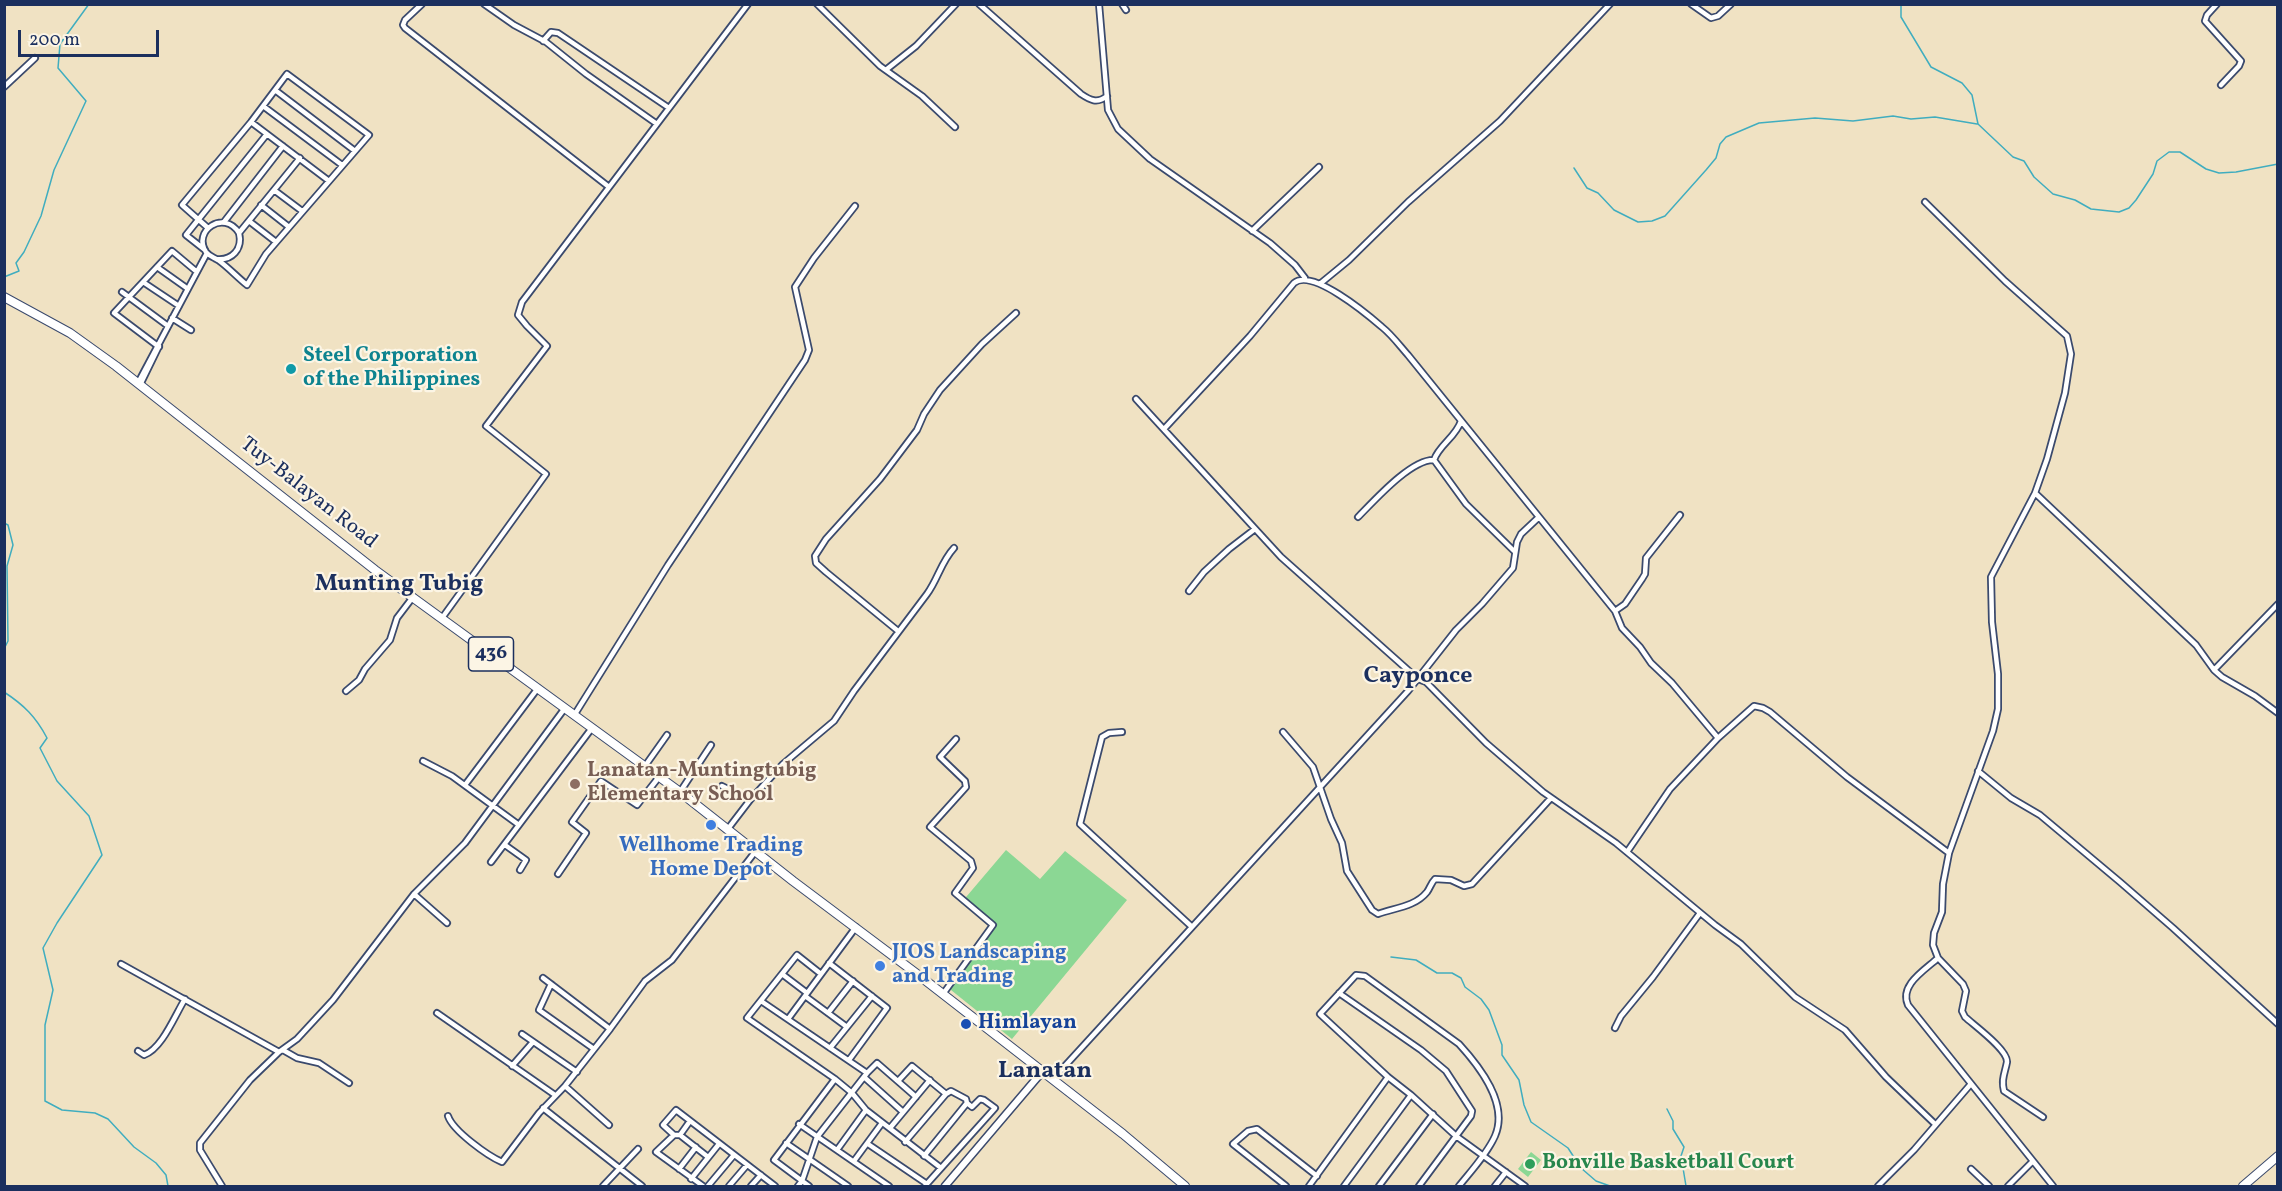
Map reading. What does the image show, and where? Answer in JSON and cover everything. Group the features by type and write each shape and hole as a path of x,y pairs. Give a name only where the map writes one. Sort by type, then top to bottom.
{"main road":[{"name":"Tuy-Balayan Road","path":"4,297 70,333 139,384 375,570 680,792 755,852 1053,1079 1185,1186"},
{"path":"2243,1186 2277,1156"}],"street":[{"path":"422,4 405,20 403,25 405,28 609,187"},
{"path":"484,4 514,25 543,41 657,124"},
{"path":"442,618 546,474 486,426 548,346 518,315 522,302 748,4"},
{"path":"817,4 880,66 888,69 922,96 955,127"},
{"path":"888,69 916,46 956,4"},
{"path":"979,4 1081,94 1095,101 1100,101 1107,96"},
{"path":"1099,4 1107,96 1111,117 1124,136 1150,159 1252,231 1295,265 1305,278"},
{"path":"1122,4 1126,10"},
{"path":"1321,283 1350,260 1408,202 1500,121 1610,4"},
{"path":"1691,4 1711,18 1718,16 1731,4"},
{"path":"2217,4 2207,15 2205,21 2241,61 2221,85"},
{"path":"543,41 551,32 558,33 669,108"},
{"path":"4,87 34,58"},
{"path":"208,228 198,220 182,205 251,122 287,74 369,135 266,254 247,285 186,235 198,220 267,134"},
{"path":"275,90 355,151"},
{"path":"329,105 334,98"},
{"path":"263,106 342,165"},
{"path":"251,122 328,181"},
{"path":"224,222 283,146"},
{"path":"238,233 300,158"},
{"path":"1252,231 1319,168"},
{"path":"274,190 302,212"},
{"path":"1925,202 2005,281 2067,336 2071,354 2067,384 2047,459 2035,493 1991,577 1992,622 1999,696 1993,731 1949,854 1943,884 1942,912 1934,933 1933,945 1938,958 1963,984 1966,991 1962,1011 1965,1017 2004,1052 2007,1060 2003,1076 2004,1091 2043,1117"},
{"path":"261,205 289,227"},
{"path":"575,714 668,566 805,360 808,350 795,287 814,258 855,206"},
{"path":"249,221 276,242"},
{"path":"139,384 206,252 203,236 215,223 224,222 233,226 238,233 240,245 228,258 216,259"},
{"path":"158,345 114,313 172,251 197,272"},
{"path":"157,267 188,289"},
{"path":"1164,429 1250,336 1294,283 1305,278 1321,283 1383,328 1615,612 1622,628 1718,738"},
{"path":"143,282 179,306"},
{"path":"122,292 168,326"},
{"path":"898,631 825,572 816,563 815,556 826,539 880,479 917,430 924,414 940,390 982,344 1016,313"},
{"path":"172,318 191,330"},
{"path":"1136,399 1281,557 1418,679 1425,682 1486,743 1551,798 1589,822 1741,944 1802,1002 1845,1030 1886,1077 1935,1124"},
{"path":"1434,460 1436,454 1458,430 1461,421"},
{"path":"1358,517 1399,478 1427,460 1434,460"},
{"path":"1434,460 1466,504 1514,552"},
{"path":"2035,493 2196,645 2214,669 2277,713"},
{"path":"1615,612 1624,604 1646,574 1646,558 1680,515"},
{"path":"1053,1079 1418,679 1456,630 1513,568 1514,552 1521,534 1538,518"},
{"path":"1189,591 1204,572 1255,529"},
{"path":"727,830 750,800 783,764 834,721 933,585 944,560 954,548"},
{"path":"346,691 359,680 365,669 390,640 397,618 413,597"},
{"path":"2214,669 2277,604"},
{"path":"465,785 538,688"},
{"path":"1627,852 1663,797 1718,738 1754,706 1763,708 1847,777 1949,854"},
{"path":"222,1186 200,1150 200,1143 250,1080 297,1039 333,1000 414,894 465,843 566,708"},
{"path":"491,862 592,728"},
{"path":"1122,732 1109,733 1102,737 1080,824 1191,926"},
{"path":"1283,732 1313,767 1342,843 1347,871 1371,910 1378,914 1388,909 1408,906 1426,893 1435,879 1451,880 1464,886 1472,884 1551,798"},
{"path":"645,766 667,735"},
{"path":"943,994 993,925 955,893 973,868 971,861 930,827 966,787 965,781 940,757 956,739"},
{"path":"680,792 711,745"},
{"path":"423,761 465,785 519,825"},
{"path":"1978,771 2011,798 2040,815 2140,900 2277,1024"},
{"path":"558,874 586,833 572,822 601,781 637,805 659,777"},
{"path":"722,786 750,800"},
{"path":"505,845 526,860 520,870"},
{"path":"448,1116 453,1126 461,1134 501,1163 543,1108 577,1072 645,981 672,960 755,852"},
{"path":"414,894 447,923"},
{"path":"1615,1028 1621,1016 1700,913"},
{"path":"788,1019 856,927"},
{"path":"821,974 797,955 747,1018 852,1092 866,1110 941,1168"},
{"path":"1938,958 1914,979 1906,994 1906,1000 1970,1085 2053,1186"},
{"path":"829,963 887,1008 849,1060"},
{"path":"121,964 281,1051 297,1058 319,1063 349,1083"},
{"path":"782,974 847,1027"},
{"path":"1459,1186 1482,1155 1494,1138 1498,1126 1499,1108 1492,1091 1472,1058 1438,1028 1365,976 1356,975 1320,1014 1456,1136 1482,1155 1506,1172 1525,1186"},
{"path":"543,978 610,1029"},
{"path":"828,1013 853,981"},
{"path":"551,984 538,1010 594,1049"},
{"path":"1339,993 1421,1050 1446,1071 1472,1111 1471,1116 1419,1186"},
{"path":"830,1048 872,996"},
{"path":"138,1051 144,1055 148,1054 159,1044 185,999"},
{"path":"761,1001 849,1060 903,1112"},
{"path":"437,1013 555,1095"},
{"path":"522,1034 577,1072"},
{"path":"512,1066 533,1042"},
{"path":"798,1186 802,1181 817,1137 877,1063 916,1097"},
{"path":"898,1081 912,1066 946,1094"},
{"path":"945,1186 1042,1072"},
{"path":"1309,1186 1388,1077"},
{"path":"809,1186 774,1160 835,1079"},
{"path":"890,1128 930,1080"},
{"path":"1878,1186 1970,1085"},
{"path":"565,1086 609,1125"},
{"path":"868,1144 926,1185 995,1108 980,1099 972,1107 966,1099 951,1091 905,1142"},
{"path":"1344,1186 1411,1095"},
{"path":"924,1156 967,1103"},
{"path":"543,1108 642,1186"},
{"path":"708,1156 663,1125 676,1110 776,1186"},
{"path":"837,1150 866,1110"},
{"path":"1379,1186 1433,1114"},
{"path":"690,1121 656,1152 703,1186"},
{"path":"854,1161 882,1123"},
{"path":"800,1124 889,1186"},
{"path":"1286,1186 1233,1144 1248,1131 1257,1129 1317,1176"},
{"path":"786,1143 848,1186"},
{"path":"691,1179 719,1144"},
{"path":"679,1169 696,1147"},
{"path":"603,1186 638,1149"},
{"path":"708,1186 734,1155"},
{"path":"2008,1186 2033,1161"},
{"path":"729,1186 747,1165"},
{"path":"1971,1168 1989,1186"},
{"path":"1495,1186 1506,1172"},
{"path":"751,1186 761,1175"},
{"path":"873,1186 879,1179"}],"green space":[{"path":"1006,850 1040,879 1065,851 1127,900 1012,1039 946,986 991,925 961,903"},
{"name":"Bonville Basketball Court","path":"1531,1152 1541,1160 1528,1177 1518,1169"}],"waterway":[{"name":"Munting Tubig","path":"4,277 19,271 16,263 24,252 41,216 54,170 86,101 58,68 60,44 89,4"},
{"path":"1901,4 1901,17 1931,67 1962,83 1972,95 1978,124 2013,157 2024,161 2034,177 2053,194 2075,200 2091,209 2119,212 2129,208 2136,200 2153,174 2157,161 2169,152 2180,152 2206,169 2219,173 2278,164"},
{"path":"1574,168 1587,188 1598,193 1614,210 1638,222 1652,221 1665,216 1706,170 1716,158 1720,144 1726,137 1759,123 1815,118 1853,121 1893,116 1911,119 1935,117 1977,124"},
{"name":"Munting Tubig","path":"4,523 8,525 13,545 7,566 8,641 4,649"},
{"name":"Munting Tubig","path":"4,692 29,712 43,731 47,738 40,748 57,781 89,816 102,855 43,948 53,990 45,1025 45,1101 62,1110 95,1113 108,1119 134,1147 156,1163 166,1175 168,1186"},
{"path":"1391,957 1416,960 1437,973 1452,973 1461,978 1465,987 1481,999 1489,1010 1502,1045 1502,1055 1519,1080 1524,1105 1531,1122 1568,1148 1581,1168 1596,1181 1610,1186"},
{"path":"1667,1109 1673,1121 1673,1129 1684,1147 1681,1156 1686,1186"}],"place":[{"name":"Steel Corporation of the Philippines","path":"291,369"},
{"name":"Lanatan-Muntingtubig Elementary School","path":"575,784"},
{"name":"Wellhome Trading Home Depot","path":"711,825"},
{"name":"JIOS Landscaping and Trading","path":"880,966"},
{"name":"Himlayan","path":"966,1024"},
{"name":"Bonville Basketball Court","path":"1530,1164"}],"district":[{"name":"Munting Tubig","path":"399,586"},
{"name":"Cayponce","path":"1418,678"},
{"name":"Lanatan","path":"1045,1073"}]}
